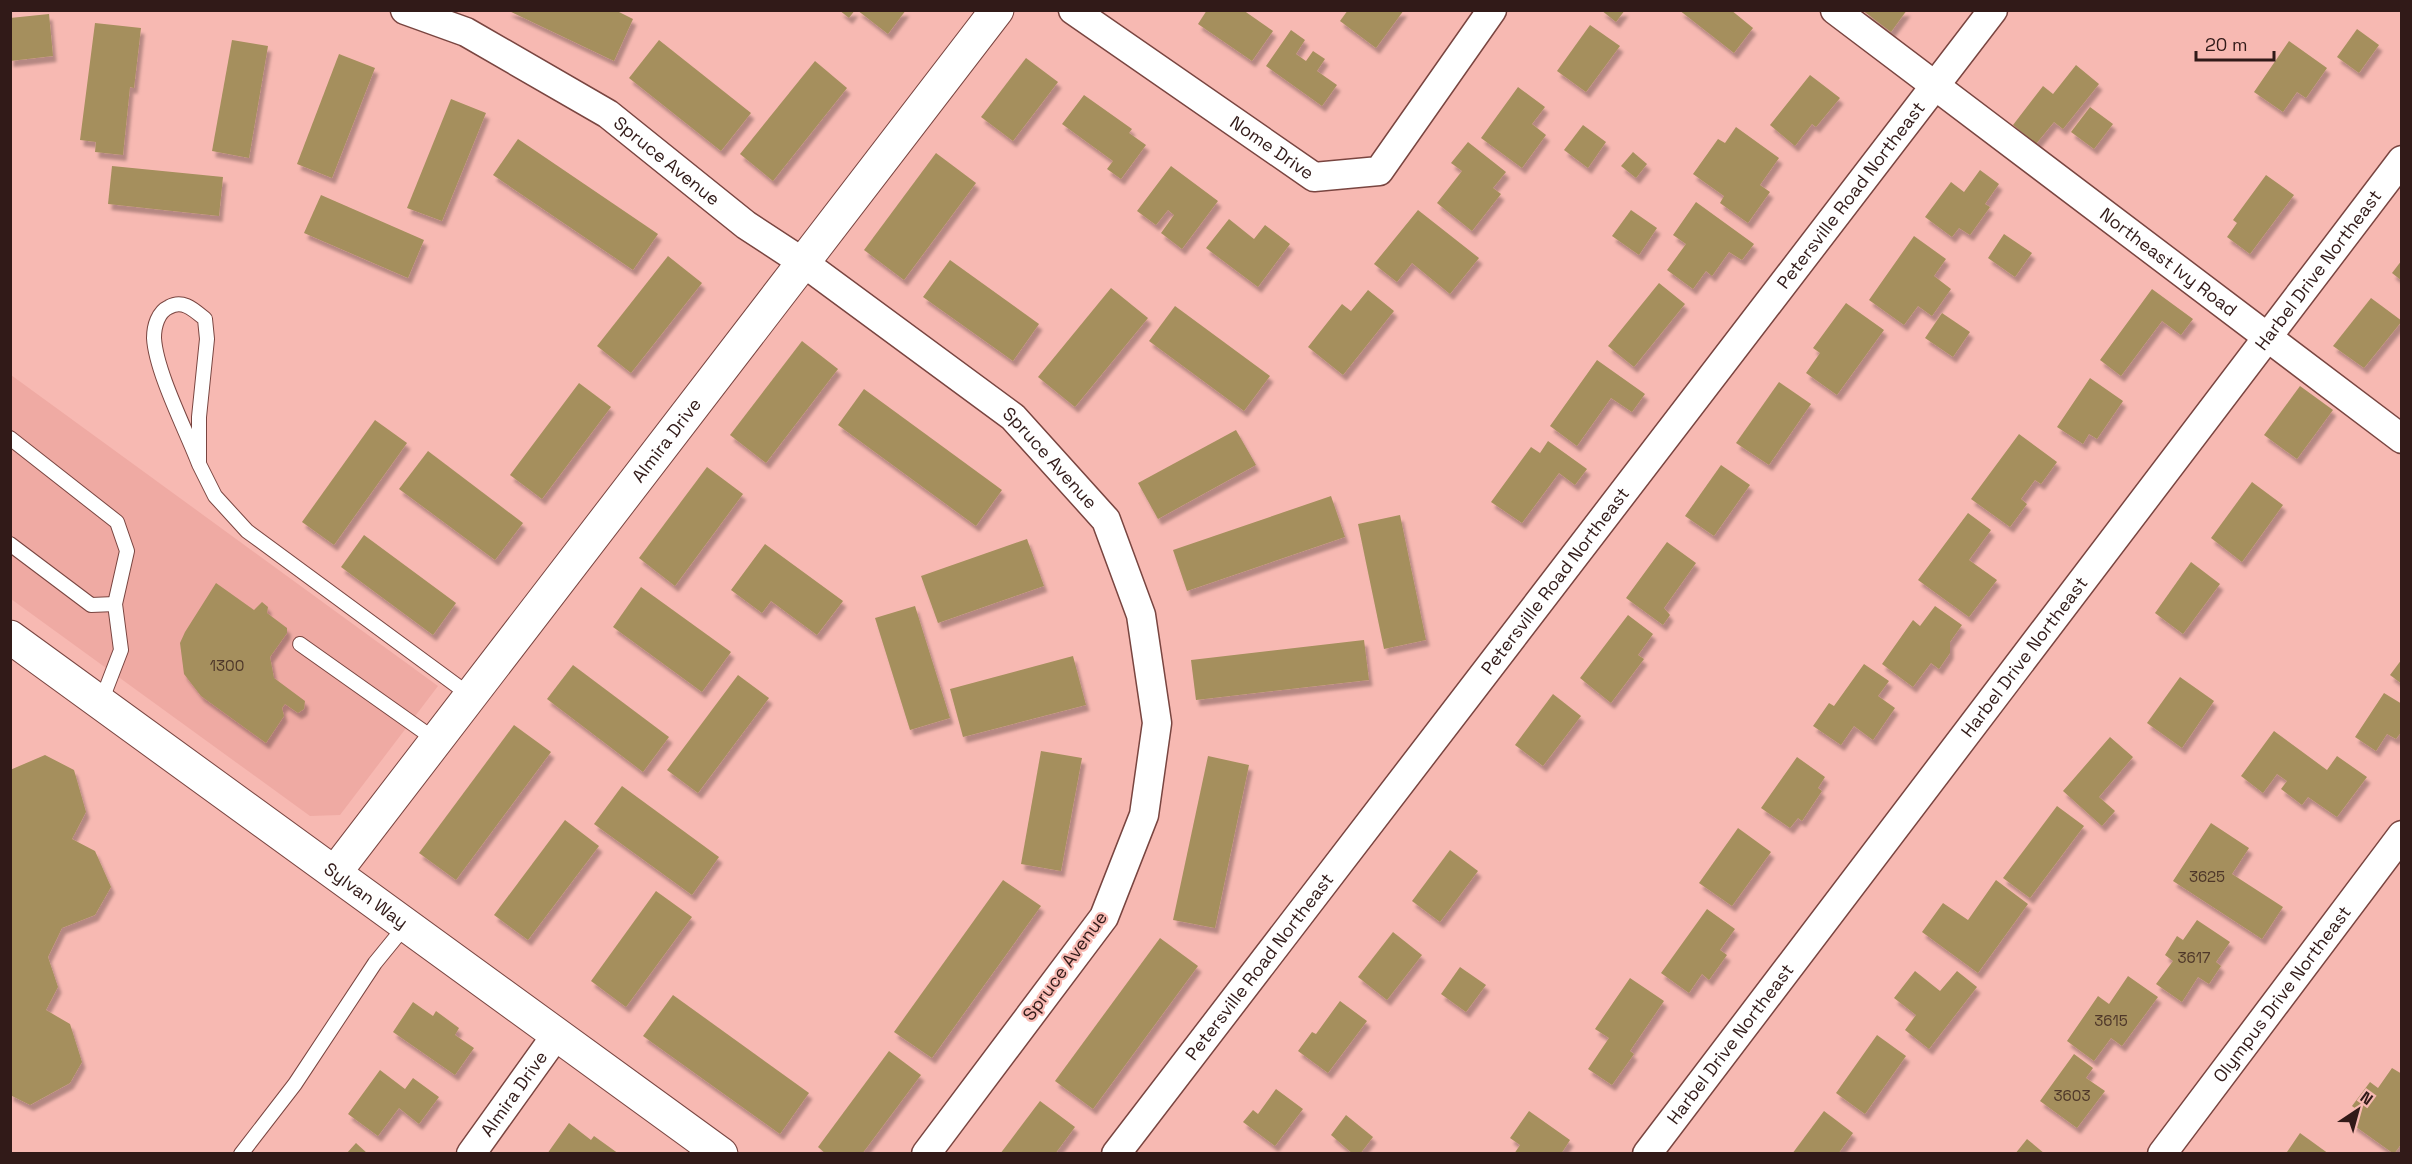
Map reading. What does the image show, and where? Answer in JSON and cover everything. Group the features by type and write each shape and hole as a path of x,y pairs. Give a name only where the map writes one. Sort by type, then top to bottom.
{"street":[{"name":"Spruce Avenue","path":"405,10 466,32 608,114 746,225 804,263 1013,417 1106,520 1141,615 1156,723 1144,815 1104,917 926,1154"},
{"name":"Almira Drive","path":"336,872 997,10"},
{"name":"Nome Drive","path":"1073,10 1314,177 1379,171 1492,10"},
{"name":"Northeast Ivy Road","path":"1835,10 2402,439"},
{"name":"Petersville Road Northeast","path":"1116,1154 1993,10"},
{"name":"Harbel Drive Northeast","path":"1647,1154 2402,160"},
{"name":"Sylvan Way","path":"10,637 336,872 719,1153"},
{"name":"Olympus Drive Northeast","path":"2162,1154 2402,835"},
{"name":"Almira Drive","path":"471,1154 557,1034"}],"lane":[{"path":"199,464 199,417 207,339 205,319 190,306 175,304 164,309 156,321 154,338 159,363 199,464 215,496 248,531 471,696"},
{"path":"10,438 117,522 127,551 115,604 121,650 101,702"},
{"path":"10,544 91,605 115,604"},
{"path":"300,644 437,741"},
{"path":"241,1154 295,1084 375,963 407,924"}],"shaded area":[{"path":"11,375 438,686 340,815 310,816 11,599"}],"building":[{"path":"507,10 615,10 633,19 614,61"},
{"path":"839,10 855,10 849,18"},
{"path":"857,10 906,10 888,34"},
{"path":"1207,10 1243,10 1273,31 1252,61 1198,24"},
{"path":"1348,10 1404,10 1376,48 1340,21"},
{"path":"1601,10 1625,10 1616,22"},
{"path":"1679,10 1731,10 1753,28 1734,53"},
{"path":"1862,10 1907,10 1891,32"},
{"path":"49,14 53,56 10,61 10,18"},
{"path":"95,23 141,28 134,88 130,87 123,155 95,152 96,142 80,140"},
{"path":"1590,25 1620,46 1586,92 1557,71"},
{"path":"2357,29 2379,45 2359,73 2337,57"},
{"path":"1291,30 1305,40 1296,54 1306,61 1313,51 1325,59 1317,71 1337,85 1322,106 1266,66"},
{"path":"232,40 268,46 249,158 212,151"},
{"path":"659,40 751,113 721,151 629,78"},
{"path":"2289,41 2327,68 2306,98 2297,92 2283,112 2254,92"},
{"path":"339,54 375,68 332,178 297,164"},
{"path":"1026,58 1058,82 1013,141 981,117"},
{"path":"815,61 847,88 773,181 740,154"},
{"path":"2076,65 2099,84 2063,129 2054,122 2036,144 2013,125 2043,86 2053,94"},
{"path":"1810,75 1840,98 1816,127 1812,124 1795,146 1770,125"},
{"path":"1518,87 1545,107 1532,124 1546,135 1522,168 1481,138"},
{"path":"1084,95 1132,129 1129,133 1146,145 1121,179 1107,169 1113,161 1062,124"},
{"path":"451,99 486,113 442,221 407,208"},
{"path":"2090,107 2113,124 2094,149 2071,132"},
{"path":"1583,125 1606,142 1588,168 1564,150"},
{"path":"1736,127 1779,158 1760,185 1770,192 1748,223 1720,203 1724,196 1693,174 1718,139 1725,143"},
{"path":"518,139 658,234 633,270 493,175"},
{"path":"1468,142 1506,172 1493,188 1501,194 1472,231 1437,203 1462,171 1451,163"},
{"path":"1633,152 1647,164 1636,178 1621,166"},
{"path":"936,153 976,183 904,280 864,250"},
{"path":"112,166 223,177 219,216 108,204"},
{"path":"1171,166 1218,201 1182,249 1161,233 1174,215 1168,210 1156,225 1137,211"},
{"path":"1980,170 1999,184 1985,204 1990,207 1970,235 1959,228 1952,237 1925,217 1951,182 1964,192"},
{"path":"2266,175 2294,195 2250,254 2227,237 2237,223 2233,220"},
{"path":"321,195 424,240 408,278 304,233"},
{"path":"1696,202 1754,244 1742,260 1729,252 1712,276 1706,271 1693,289 1667,270 1686,244 1673,235"},
{"path":"1418,210 1479,258 1450,294 1412,263 1397,282 1374,264"},
{"path":"1631,210 1657,228 1639,255 1612,236"},
{"path":"1229,219 1254,239 1265,225 1290,244 1258,287 1206,248"},
{"path":"2004,234 2032,253 2015,277 1988,258"},
{"path":"1914,236 1946,259 1934,276 1951,289 1932,316 1918,306 1904,325 1869,300"},
{"path":"668,256 702,283 631,373 597,346"},
{"path":"950,260 1039,324 1013,361 923,297"},
{"path":"2402,260 2402,281 2392,273"},
{"path":"1659,283 1685,304 1634,367 1608,346"},
{"path":"1111,288 1148,318 1075,407 1038,377"},
{"path":"2152,289 2193,319 2181,335 2162,321 2121,376 2100,360"},
{"path":"1368,290 1394,311 1343,375 1308,347 1342,304 1351,311"},
{"path":"2371,298 2402,321 2364,368 2333,346"},
{"path":"1846,303 1884,330 1837,395 1806,373 1820,353 1813,348"},
{"path":"1175,306 1270,376 1244,411 1149,341"},
{"path":"1942,313 1970,332 1953,357 1925,338"},
{"path":"802,341 838,369 766,463 730,435"},
{"path":"1597,360 1645,394 1632,412 1611,398 1577,446 1550,426"},
{"path":"2090,378 2123,401 2097,439 2089,434 2083,444 2057,427"},
{"path":"1779,382 1811,404 1769,465 1736,443"},
{"path":"579,383 611,407 542,499 510,475"},
{"path":"2300,386 2333,410 2297,459 2264,435"},
{"path":"864,389 1002,490 976,526 838,425"},
{"path":"375,420 407,443 334,545 302,522"},
{"path":"1236,430 1256,465 1158,519 1138,483"},
{"path":"2019,434 2057,462 2041,484 2035,480 2021,499 2027,504 2010,527 1971,499"},
{"path":"1548,441 1587,469 1575,485 1559,473 1522,523 1491,502 1531,447 1540,453"},
{"path":"428,451 523,523 495,560 399,489"},
{"path":"1721,465 1750,485 1714,536 1685,516"},
{"path":"707,467 743,494 675,586 639,558"},
{"path":"2252,482 2283,505 2242,562 2211,538"},
{"path":"1331,496 1345,537 1187,591 1173,550"},
{"path":"1968,513 1991,530 1969,560 1997,580 1969,617 1918,580"},
{"path":"1400,515 1426,640 1384,649 1358,524"},
{"path":"364,535 456,603 433,635 341,567"},
{"path":"1027,539 1044,586 938,623 921,576"},
{"path":"1667,542 1696,563 1664,608 1670,615 1663,625 1626,598"},
{"path":"765,544 843,601 817,635 771,601 762,613 731,590"},
{"path":"2191,562 2220,584 2183,634 2155,613"},
{"path":"216,583 254,610 262,602 268,607 267,613 287,628 287,633 270,657 274,678 305,701 304,709 298,713 285,704 282,708 284,716 266,743 201,696 184,674 180,643"},
{"path":"641,587 731,652 702,692 613,627"},
{"path":"915,606 950,718 910,730 875,618"},
{"path":"1935,606 1962,625 1950,642 1950,653 1939,669 1931,663 1913,687 1882,664 1913,620 1920,626"},
{"path":"1628,615 1653,634 1638,655 1644,659 1611,703 1580,678"},
{"path":"1364,640 1369,680 1196,700 1191,660"},
{"path":"1073,656 1086,705 963,737 950,689"},
{"path":"2402,659 2402,684 2390,675"},
{"path":"1864,664 1889,681 1878,696 1895,708 1873,740 1854,726 1841,745 1813,726 1829,703 1834,706"},
{"path":"573,665 669,737 643,772 547,699"},
{"path":"738,675 769,698 698,793 667,770"},
{"path":"2180,677 2214,701 2182,748 2147,723"},
{"path":"2384,693 2402,704 2402,731 2396,739 2387,734 2376,751 2355,737"},
{"path":"1553,694 1581,716 1543,766 1515,745"},
{"path":"514,725 551,752 456,880 419,853"},
{"path":"2274,731 2327,770 2337,756 2367,777 2337,817 2308,797 2302,805 2281,789 2287,781 2277,774 2263,793 2241,776"},
{"path":"2110,737 2133,757 2099,797 2115,811 2102,826 2063,791"},
{"path":"1041,751 1082,758 1061,871 1021,864"},
{"path":"45,755 74,770 86,812 72,839 95,851 111,887 95,915 62,928 48,957 58,987 46,1010 70,1024 82,1062 70,1083 30,1105 10,1095 10,770"},
{"path":"1208,756 1249,765 1215,928 1173,920"},
{"path":"1797,757 1825,777 1818,788 1822,791 1802,821 1798,818 1790,828 1761,808"},
{"path":"622,786 719,857 692,895 594,824"},
{"path":"2057,806 2084,826 2030,898 2003,878"},
{"path":"565,820 599,846 528,940 494,915"},
{"path":"2211,823 2249,848 2232,874 2283,907 2262,939 2173,881"},
{"path":"1738,828 1771,852 1732,906 1699,883"},
{"path":"1450,850 1478,871 1440,922 1412,901"},
{"path":"1003,880 1041,906 932,1058 894,1032"},
{"path":"1996,880 2028,904 1978,973 1922,932 1943,903 1968,920"},
{"path":"656,891 692,917 626,1007 591,981"},
{"path":"1707,909 1735,929 1720,950 1727,955 1709,980 1702,974 1689,993 1661,973"},
{"path":"2197,920 2230,942 2216,962 2221,966 2209,984 2198,977 2182,1002 2156,984 2173,961 2165,955 2177,936 2183,940"},
{"path":"1393,932 1422,955 1387,1000 1358,977"},
{"path":"1160,938 1198,966 1093,1109 1055,1081"},
{"path":"1460,967 1486,985 1466,1012 1441,994"},
{"path":"1915,971 1940,991 1957,971 1977,987 1929,1049 1905,1030 1916,1015 1894,998"},
{"path":"2128,976 2158,997 2122,1046 2111,1038 2094,1061 2067,1041 2098,996 2109,1004"},
{"path":"1630,978 1664,1001 1630,1051 1634,1054 1612,1085 1588,1069 1609,1038 1595,1029"},
{"path":"673,995 809,1093 780,1134 643,1036"},
{"path":"1340,1001 1367,1021 1328,1073 1298,1051 1312,1032 1316,1034"},
{"path":"413,1002 433,1016 436,1011 459,1028 455,1035 474,1048 455,1075 393,1032"},
{"path":"1877,1035 1906,1056 1865,1114 1836,1093"},
{"path":"889,1051 921,1075 862,1154 826,1154 818,1147"},
{"path":"2074,1054 2093,1068 2086,1078 2105,1091 2077,1128 2040,1101"},
{"path":"2392,1068 2402,1074 2402,1143 2394,1154 2352,1124 2360,1112 2352,1106 2370,1082 2378,1088"},
{"path":"380,1070 405,1089 413,1078 439,1097 419,1124 399,1108 378,1136 348,1114"},
{"path":"1276,1089 1303,1109 1275,1146 1243,1122 1253,1110 1258,1114"},
{"path":"1040,1101 1075,1127 1055,1154 1000,1154"},
{"path":"1529,1111 1570,1140 1561,1154 1514,1154 1520,1145 1510,1138"},
{"path":"1824,1111 1853,1133 1838,1154 1792,1154"},
{"path":"1346,1115 1373,1137 1360,1154 1353,1154 1331,1135"},
{"path":"569,1123 591,1140 594,1136 619,1154 547,1154"},
{"path":"2300,1133 2329,1154 2289,1154 2287,1152"},
{"path":"2027,1139 2045,1154 2015,1154"},
{"path":"356,1143 368,1154 346,1154"}]}
